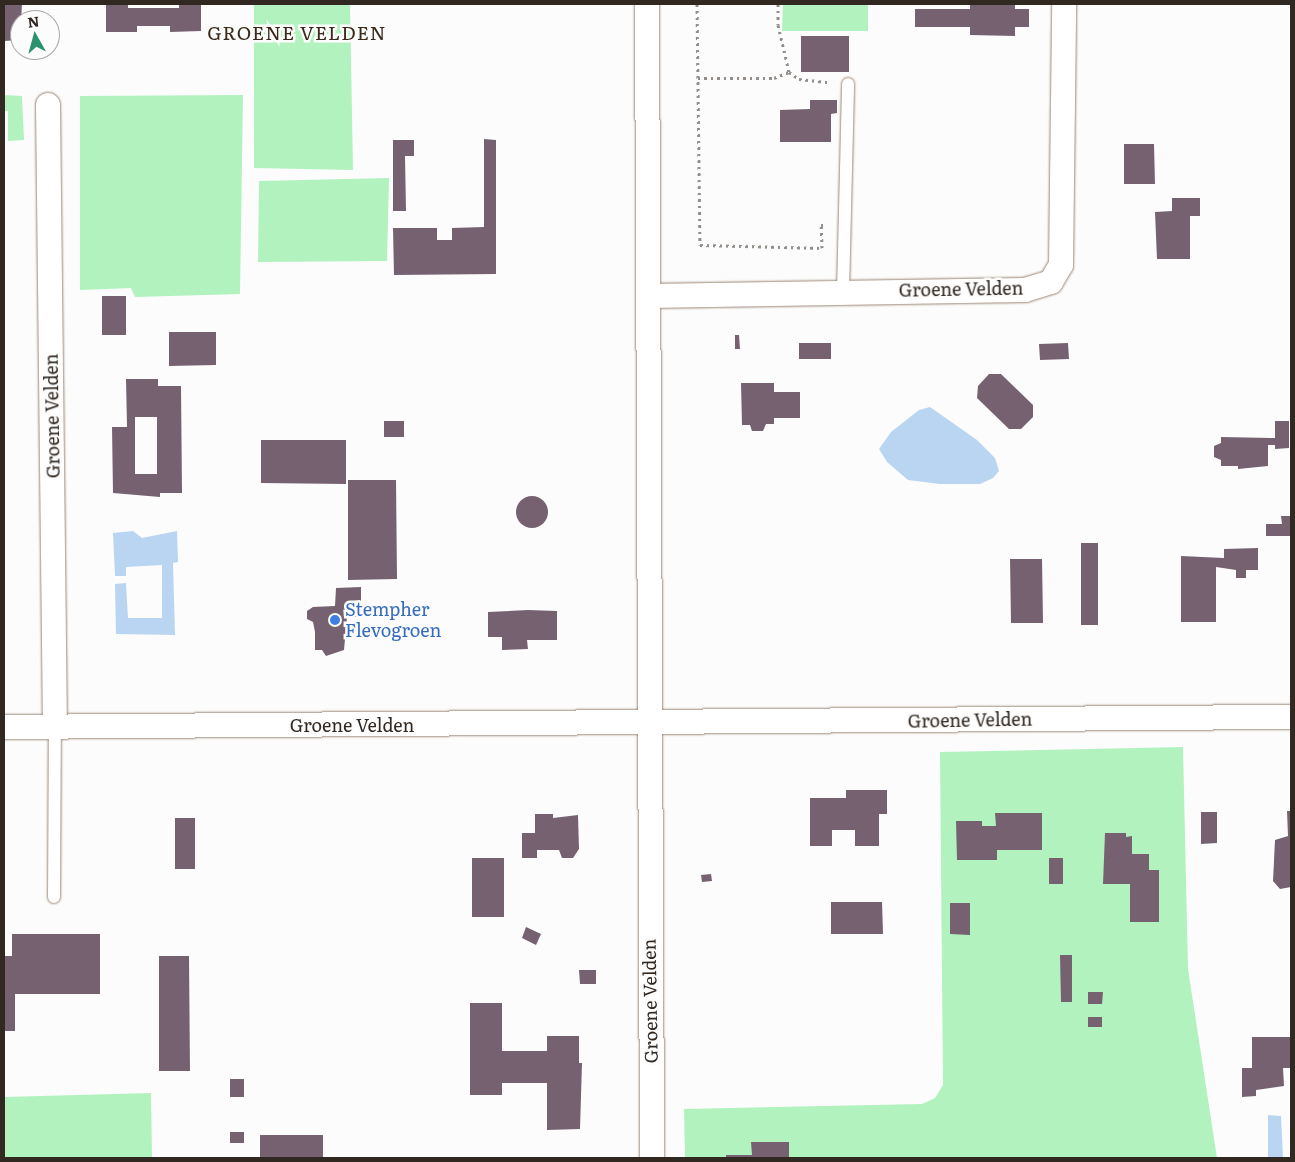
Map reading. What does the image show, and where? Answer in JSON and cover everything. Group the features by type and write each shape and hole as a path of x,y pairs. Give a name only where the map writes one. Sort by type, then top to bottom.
{"street":[{"name":"Groene Velden","path":"647,4 649,296 648,723 652,1158"},
{"name":"Groene Velden","path":"649,296 1025,290 1051,282 1061,265 1064,4"},
{"name":"Groene Velden","path":"48,105 55,727"},
{"name":"Groene Velden","path":"4,727 1291,718"}],"lane":[{"path":"843,292 848,84"},
{"path":"54,898 55,727"}],"path":[{"path":"697,4 700,246 822,248 821,225 845,225"},
{"path":"778,4 778,25 789,72 799,79 848,84"},
{"path":"698,78 774,78 789,72"}],"green space":[{"path":"254,4 350,4 353,170 254,168"},
{"path":"783,4 868,4 868,31 782,31"},
{"path":"4,95 22,96 24,140 8,141 8,111 4,111"},
{"path":"243,95 240,294 135,297 131,288 80,290 80,96"},
{"path":"389,178 387,261 258,262 259,181"},
{"path":"1183,747 1188,969 1217,1158 685,1158 684,1109 922,1104 935,1098 943,1085 940,752"},
{"path":"151,1093 152,1158 4,1158 4,1097"}],"water":[{"path":"930,407 977,440 995,458 999,471 993,478 980,484 940,484 908,480 887,462 879,449 891,432 919,410"},
{"path":"133,531 142,538 177,531 178,562 173,563 175,635 116,634 115,584 126,583 128,618 162,618 162,565 126,567 126,576 115,576 113,533"},
{"path":"1268,1115 1281,1116 1283,1158 1268,1158"}],"building":[{"path":"4,4 22,4 22,10 10,10 10,41 4,41"},
{"path":"106,4 128,4 128,8 179,8 179,4 201,4 201,31 170,32 170,26 137,26 137,32 106,32"},
{"path":"970,4 1015,4 1015,9 1029,9 1029,27 1015,27 1015,36 970,35 970,27 915,27 915,9 970,9"},
{"path":"801,36 849,36 849,72 801,72"},
{"path":"810,100 837,100 837,113 831,114 831,142 780,142 780,110 810,109"},
{"path":"484,139 496,140 496,274 394,275 393,228 437,228 437,240 452,240 452,228 484,227"},
{"path":"393,140 414,140 414,156 405,156 406,211 393,211"},
{"path":"1124,144 1154,144 1155,184 1124,184"},
{"path":"1172,198 1200,198 1200,216 1190,216 1190,259 1157,259 1155,212 1172,211"},
{"path":"102,296 126,296 126,335 102,335"},
{"path":"169,332 216,332 216,365 169,366"},
{"path":"735,335 739,335 740,349 735,349"},
{"path":"799,343 831,343 831,359 799,359"},
{"path":"1068,343 1069,359 1040,360 1039,344"},
{"path":"989,374 1001,374 1033,405 1033,417 1021,429 1009,429 977,398 978,386"},
{"path":"126,379 158,379 158,386 181,386 182,493 160,493 160,497 113,493 112,427 127,427","holes":["135,417 157,417 157,474 135,474"]},
{"path":"741,383 774,383 774,392 800,392 800,418 774,418 774,424 766,424 763,431 752,431 750,425 742,425"},
{"path":"384,421 404,421 404,437 384,437"},
{"path":"1275,421 1289,421 1289,448 1275,449 1275,445 1268,445 1268,466 1238,469 1238,466 1221,466 1221,460 1214,457 1214,446 1221,443 1221,437 1275,438"},
{"path":"261,440 346,440 346,484 261,483"},
{"path":"348,480 396,480 397,579 348,580"},
{"path":"532,496 538,497 543,501 547,506 547,518 543,523 538,527 532,528 526,527 521,523 517,518 516,512 517,506 521,501 526,497"},
{"path":"1281,516 1291,516 1291,536 1266,536 1266,524 1282,524"},
{"path":"1081,543 1098,543 1098,625 1081,625"},
{"path":"1258,548 1258,570 1246,570 1246,578 1236,578 1236,570 1216,567 1216,622 1181,622 1181,556 1224,558 1224,549"},
{"path":"1010,559 1042,559 1043,623 1011,623"},
{"path":"361,587 361,617 347,617 344,650 326,656 322,650 315,650 313,622 307,619 307,611 313,607 335,606 336,588"},
{"path":"557,611 557,640 527,640 528,649 502,650 502,637 488,637 488,612"},
{"path":"846,790 887,790 887,814 879,814 879,846 855,846 855,830 832,830 832,846 810,846 810,798 846,798"},
{"path":"1287,811 1291,811 1291,887 1280,889 1273,881 1275,840 1288,836"},
{"path":"1201,812 1217,812 1217,843 1201,844"},
{"path":"995,813 1042,813 1042,850 997,850 997,860 957,860 956,821 982,821 982,826 996,826"},
{"path":"535,814 553,814 553,818 578,815 579,849 573,858 562,858 559,850 537,850 537,858 522,858 522,833 535,833"},
{"path":"175,818 195,818 195,869 175,869"},
{"path":"1105,833 1126,833 1126,837 1132,836 1132,854 1149,854 1149,870 1159,870 1159,922 1130,922 1130,884 1103,884"},
{"path":"472,858 504,858 504,917 472,917"},
{"path":"1049,858 1063,858 1063,884 1049,884"},
{"path":"711,874 712,881 702,882 701,875"},
{"path":"831,902 882,902 883,934 831,934"},
{"path":"950,903 970,903 970,935 950,934"},
{"path":"526,927 541,934 536,945 522,938"},
{"path":"12,934 100,934 100,994 15,994 15,1031 4,1031 4,956 12,956"},
{"path":"1060,955 1072,955 1072,1002 1061,1002"},
{"path":"159,956 189,956 190,1071 159,1071"},
{"path":"579,970 596,970 596,984 580,984"},
{"path":"1088,992 1103,992 1102,1004 1088,1004"},
{"path":"470,1003 502,1003 502,1051 547,1051 547,1036 579,1036 579,1063 582,1063 580,1129 547,1130 547,1083 502,1083 502,1095 470,1095"},
{"path":"1088,1017 1102,1017 1102,1027 1088,1027"},
{"path":"1252,1037 1291,1037 1291,1068 1283,1068 1284,1086 1256,1090 1256,1096 1242,1097 1242,1068 1252,1068"},
{"path":"230,1079 244,1079 244,1097 230,1097"},
{"path":"230,1132 244,1132 244,1143 230,1143"},
{"path":"260,1135 323,1135 323,1158 260,1158"},
{"path":"751,1142 789,1142 789,1158 726,1158 726,1155 752,1155"}],"place":[{"name":"Stempher Flevogroen","path":"335,620"}],"district":[{"name":"GROENE VELDEN","path":"297,33"}]}
